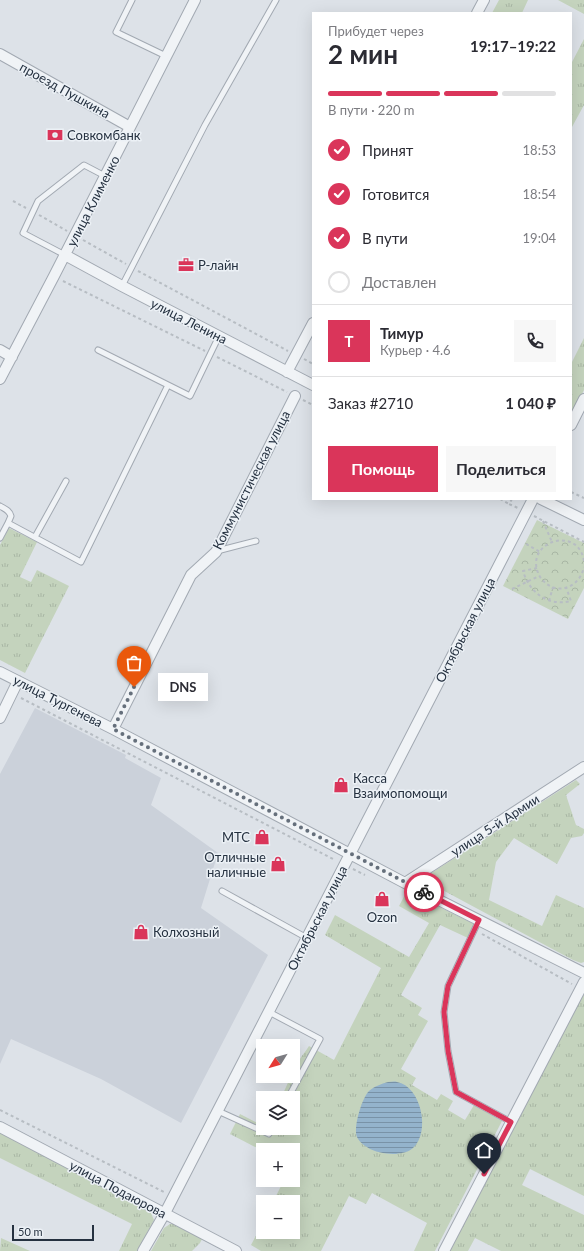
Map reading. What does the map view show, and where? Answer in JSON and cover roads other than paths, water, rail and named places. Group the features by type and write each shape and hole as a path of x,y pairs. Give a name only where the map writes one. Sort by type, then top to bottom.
{"street":[{"name":"улица Клименко","path":"0,379 195,0"},
{"path":"478,12 484,0"},
{"name":"проезд Пушкина","path":"0,54 130,127"},
{"name":"улица Ленина","path":"65,255 312,384"},
{"path":"287,372 312,325"},
{"path":"0,350 12,357"},
{"name":"Коммунистическая улица","path":"113,729 191,575 216,552 295,396"},
{"path":"572,423 584,400"},
{"name":"Октябрьская улица","path":"143,1251 165,1213 218,1111 532,500"},
{"path":"543,500 584,520"},
{"name":"улица Тургенева","path":"0,672 113,729 405,883 584,973"},
{"path":"0,718 18,681"},
{"name":"улица 5-й Армии","path":"405,883 584,767"},
{"path":"444,1251 582,985"},
{"name":"улица Подаюрова","path":"0,1127 236,1251"}],"lane":[{"path":"132,0 116,32 166,56"},
{"path":"122,286 205,125 276,0"},
{"path":"65,255 23,233 38,201 84,165 105,176"},
{"path":"98,350 190,396 219,336"},
{"path":"8,523 81,562 168,385"},
{"path":"35,538 66,481"},
{"path":"0,506 10,513 11,516 0,538"},
{"path":"216,552 256,541"},
{"path":"222,891 307,938"},
{"path":"479,920 448,986 444,1012 448,1051 456,1092 511,1122"},
{"path":"269,1012 320,1039 292,1091"},
{"path":"218,1111 256,1128"}],"water":[{"path":"396,1082 405,1085 412,1092 421,1110 421,1132 418,1141 413,1148 396,1154 383,1153 370,1149 359,1141 356,1132 357,1120 366,1095 369,1091 380,1084"}],"place":[{"name":"Совкомбанк","path":"55,135"},
{"name":"Р-лайн","path":"186,265"},
{"name":"DNS","path":"134,687"},
{"name":"Касса Взаимопомощи","path":"341,785"},
{"name":"МТС","path":"262,837"},
{"name":"Отличные наличные","path":"278,864"},
{"name":"Ozon","path":"382,899"},
{"name":"Колхозный","path":"141,932"}]}
